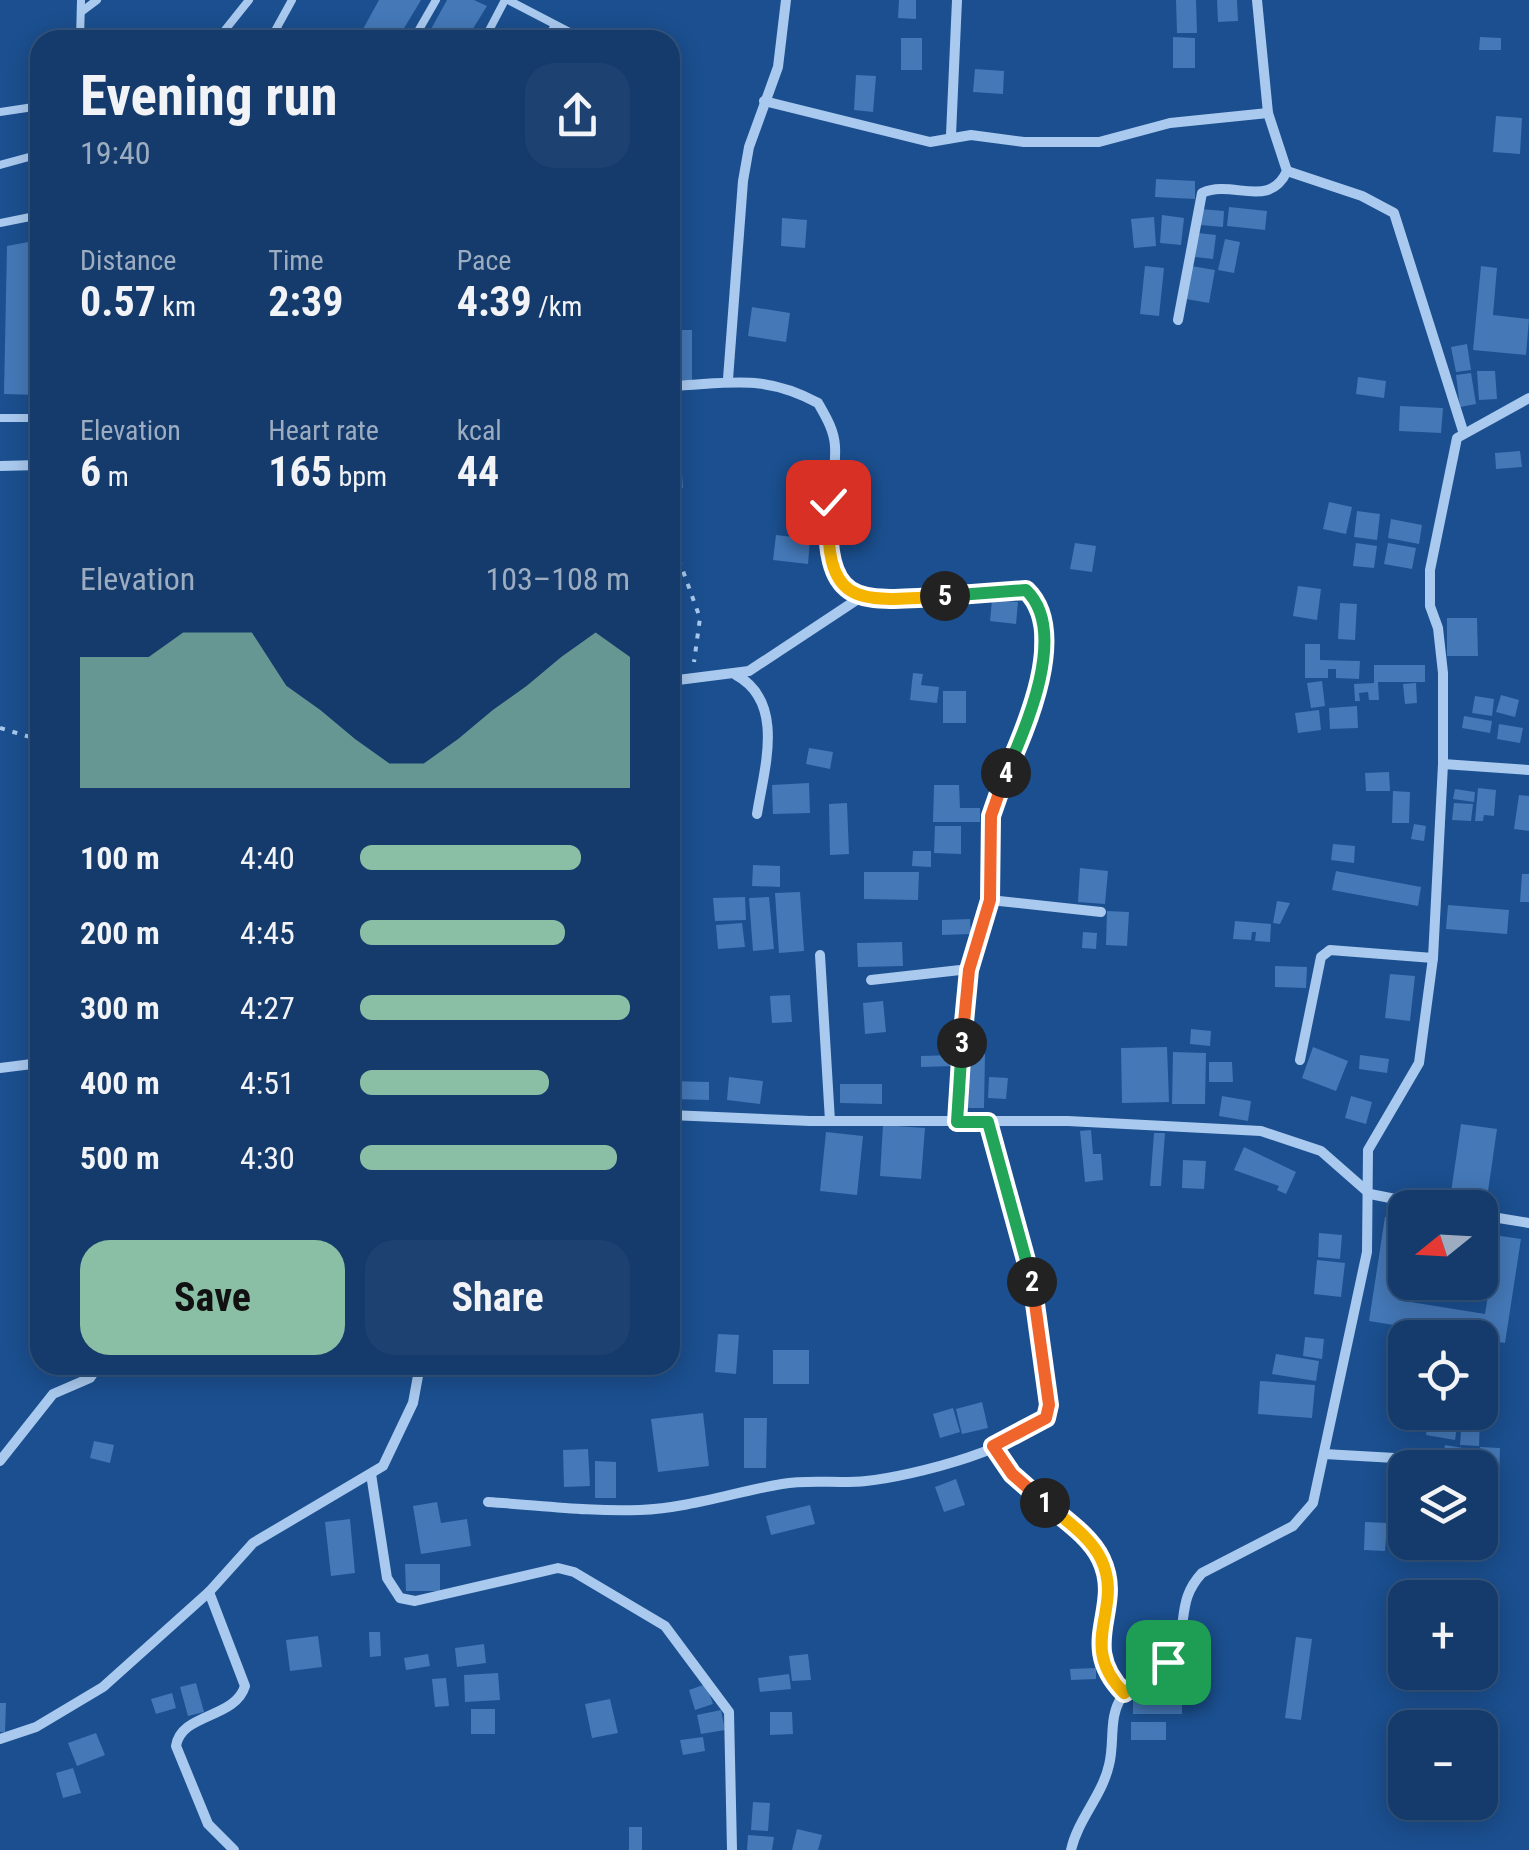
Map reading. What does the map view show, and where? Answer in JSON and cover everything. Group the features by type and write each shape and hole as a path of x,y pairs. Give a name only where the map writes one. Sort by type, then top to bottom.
{"street":[{"path":"728,379 742,180 764,101 778,67 786,0"},
{"path":"951,135 957,0"},
{"path":"1178,320 1202,193 1218,189 1265,192 1281,185 1287,171 1268,113 1257,0"},
{"path":"764,101 930,142 951,135 1075,144 1170,123 1268,113"},
{"path":"1070,1850 1104,1784 1116,1705 1124,1693 1168,1662 1176,1649 1182,1608 1191,1585 1202,1573 1293,1526 1313,1503 1344,1348 1363,1278 1370,1194 1368,1150 1419,1064 1433,958 1443,764 1442,649 1428,589 1447,476 1463,431 1394,213 1362,196 1287,171"},
{"path":"680,385 728,379 766,383 818,404 835,444 827,552 839,579 860,597"},
{"path":"1463,431 1529,398"},
{"path":"0,466 30,465"},
{"path":"680,680 735,675 763,664 860,597 1026,590 1036,600 1042,632 1038,691 1031,720 995,796 988,839 990,900 969,970 957,1122"},
{"path":"735,675 756,690 766,714 768,751 757,814"},
{"path":"1443,764 1529,770"},
{"path":"990,900 1101,912"},
{"path":"1300,1060 1321,957 1330,950 1433,958"},
{"path":"820,955 830,1122"},
{"path":"871,980 969,970"},
{"path":"0,1068 30,1065"},
{"path":"680,1114 830,1122 1188,1124 1261,1131 1321,1151 1370,1194 1388,1198"},
{"path":"488,1502 608,1510 670,1508 788,1483 894,1476 993,1446 1037,1426 1046,1418 1049,1405 1034,1290 988,1122"},
{"path":"1498,1218 1529,1223"},
{"path":"0,1461 54,1394 92,1375"},
{"path":"0,1739 36,1727 103,1687 209,1592 253,1543 383,1466 413,1403 418,1375"},
{"path":"993,1446 1012,1474 1091,1543 1100,1556 1107,1586 1100,1653 1109,1677 1124,1693"},
{"path":"1324,1454 1388,1457"},
{"path":"372,1474 387,1578 400,1598 415,1601 558,1568 574,1572 664,1626 729,1712 732,1850"},
{"path":"209,1592 245,1686 241,1699 183,1731 176,1746 208,1824 234,1850"}],"lane":[{"path":"80,0 80,30"},
{"path":"81,12 97,0"},
{"path":"225,30 249,0"},
{"path":"276,30 292,0"},
{"path":"419,30 436,0"},
{"path":"490,30 506,0 565,30"},
{"path":"552,30 555,25"},
{"path":"0,112 30,108"},
{"path":"0,165 30,157"},
{"path":"0,223 30,216"},
{"path":"0,418 30,418"}],"path":[{"path":"680,563 700,618 698,651 680,675"},
{"path":"0,728 30,737"}],"building":[{"path":"379,0 421,0 403,30 362,30"},
{"path":"447,0 474,0 487,6 472,30 430,30"},
{"path":"899,0 916,0 916,19 898,18"},
{"path":"1176,0 1196,0 1197,33 1177,33"},
{"path":"1217,0 1237,0 1238,21 1218,22"},
{"path":"1173,37 1195,38 1195,68 1173,68"},
{"path":"1480,37 1501,38 1501,50 1479,50"},
{"path":"901,38 922,38 922,70 901,70"},
{"path":"975,69 1004,71 1003,94 973,92"},
{"path":"856,75 876,76 873,112 854,110"},
{"path":"1496,116 1522,118 1520,154 1493,152"},
{"path":"1156,179 1195,181 1195,199 1155,197"},
{"path":"1229,207 1267,211 1265,230 1227,226"},
{"path":"1201,209 1224,211 1223,227 1200,225"},
{"path":"1162,215 1184,218 1181,245 1160,243"},
{"path":"1154,217 1156,246 1134,248 1131,219"},
{"path":"782,218 807,220 805,248 781,246"},
{"path":"1198,233 1216,235 1213,259 1195,257"},
{"path":"1225,239 1240,242 1234,273 1218,270"},
{"path":"30,242 30,395 4,394 7,246"},
{"path":"1145,266 1164,268 1159,316 1140,314"},
{"path":"1191,266 1215,270 1209,303 1186,299"},
{"path":"1481,266 1497,268 1493,315 1529,319 1526,355 1473,350"},
{"path":"752,307 790,313 786,342 748,336"},
{"path":"680,330 692,330 692,380 680,380"},
{"path":"1467,344 1471,370 1456,372 1451,347"},
{"path":"1477,371 1495,371 1497,399 1479,400"},
{"path":"1471,373 1476,404 1460,407 1456,375"},
{"path":"1358,377 1386,381 1384,398 1356,394"},
{"path":"1400,406 1443,408 1441,433 1399,431"},
{"path":"1520,451 1522,467 1496,469 1495,453"},
{"path":"1329,502 1352,507 1346,534 1323,529"},
{"path":"1357,511 1380,514 1377,540 1354,537"},
{"path":"1391,519 1422,525 1419,544 1388,538"},
{"path":"776,535 810,539 808,564 773,560"},
{"path":"1075,543 1096,546 1092,572 1070,569"},
{"path":"1356,543 1377,546 1374,568 1353,566"},
{"path":"1388,543 1416,548 1412,569 1384,564"},
{"path":"1298,586 1321,589 1317,620 1293,616"},
{"path":"992,600 1018,602 1016,624 990,621"},
{"path":"1340,603 1357,604 1355,640 1338,639"},
{"path":"1447,618 1477,618 1478,656 1447,656"},
{"path":"1305,644 1320,644 1320,660 1360,661 1359,679 1336,678 1336,669 1328,669 1328,678 1305,678"},
{"path":"1374,665 1425,665 1425,682 1378,682 1379,700 1369,700 1368,692 1359,693 1360,701 1355,701 1354,684 1374,683"},
{"path":"913,673 923,674 921,685 939,687 937,703 910,700"},
{"path":"1322,681 1325,706 1311,708 1307,683"},
{"path":"1416,683 1417,703 1405,704 1403,684"},
{"path":"943,691 966,691 966,723 943,723"},
{"path":"1501,695 1519,700 1515,717 1496,712"},
{"path":"1475,696 1494,699 1492,716 1472,713"},
{"path":"1357,706 1358,728 1330,729 1329,708"},
{"path":"1319,710 1321,730 1298,733 1295,713"},
{"path":"1464,716 1492,721 1490,733 1462,728"},
{"path":"1499,724 1523,728 1520,743 1497,739"},
{"path":"809,748 833,752 830,769 806,764"},
{"path":"1389,772 1390,791 1366,791 1365,773"},
{"path":"809,783 810,813 773,814 772,785"},
{"path":"934,785 959,785 960,808 980,808 980,822 933,822"},
{"path":"1478,788 1496,790 1494,816 1484,815 1483,821 1475,821"},
{"path":"1455,789 1475,792 1474,802 1453,799"},
{"path":"1393,791 1410,792 1409,823 1392,823"},
{"path":"1519,795 1529,796 1529,831 1514,829"},
{"path":"847,803 849,854 830,855 829,804"},
{"path":"1454,803 1473,804 1471,821 1452,820"},
{"path":"1414,824 1426,826 1424,841 1411,839"},
{"path":"935,826 961,826 961,854 934,853"},
{"path":"1333,844 1355,846 1354,863 1331,860"},
{"path":"913,851 931,851 931,867 912,866"},
{"path":"753,865 780,866 780,887 752,886"},
{"path":"1080,868 1108,871 1105,904 1078,902"},
{"path":"1336,871 1421,887 1418,906 1332,890"},
{"path":"864,872 919,872 918,900 864,899"},
{"path":"1522,874 1529,874 1529,902 1520,902"},
{"path":"800,892 804,951 779,953 775,893"},
{"path":"745,897 746,920 715,921 713,898"},
{"path":"769,897 774,949 753,951 749,898"},
{"path":"1277,901 1290,903 1280,924 1273,923"},
{"path":"1448,905 1509,910 1507,934 1446,929"},
{"path":"1107,911 1129,912 1127,946 1106,945"},
{"path":"970,919 971,934 942,935 942,920"},
{"path":"1235,921 1271,924 1270,942 1255,941 1256,932 1252,932 1251,940 1233,939"},
{"path":"742,923 745,947 718,949 716,925"},
{"path":"1083,932 1097,933 1096,949 1082,948"},
{"path":"902,942 903,966 858,967 857,943"},
{"path":"1275,966 1307,967 1306,988 1275,987"},
{"path":"1390,974 1415,976 1410,1021 1385,1018"},
{"path":"790,995 792,1022 772,1023 770,996"},
{"path":"883,1001 886,1032 865,1034 863,1003"},
{"path":"1191,1029 1211,1031 1210,1046 1190,1044"},
{"path":"1167,1047 1169,1102 1122,1103 1121,1048"},
{"path":"1313,1047 1348,1061 1336,1091 1302,1078"},
{"path":"1173,1052 1206,1053 1205,1104 1172,1104"},
{"path":"965,1053 985,1054 984,1108 964,1108"},
{"path":"954,1055 954,1066 921,1067 921,1056"},
{"path":"1360,1055 1389,1059 1387,1073 1359,1069"},
{"path":"1209,1062 1232,1062 1233,1082 1209,1082"},
{"path":"729,1077 763,1081 760,1104 727,1100"},
{"path":"989,1077 1008,1078 1006,1099 988,1098"},
{"path":"680,1081 709,1082 709,1100 680,1099"},
{"path":"840,1084 882,1084 882,1104 840,1103"},
{"path":"1222,1096 1251,1101 1248,1121 1219,1116"},
{"path":"1351,1096 1372,1102 1366,1124 1345,1118"},
{"path":"1461,1124 1497,1129 1488,1190 1451,1190"},
{"path":"883,1125 925,1128 921,1179 880,1176"},
{"path":"1091,1130 1093,1154 1101,1154 1103,1180 1085,1182 1080,1131"},
{"path":"826,1132 863,1136 857,1195 820,1191"},
{"path":"1154,1133 1165,1133 1161,1186 1150,1186"},
{"path":"1244,1147 1296,1172 1286,1194 1277,1190 1279,1186 1234,1170"},
{"path":"1183,1160 1206,1161 1204,1189 1182,1188"},
{"path":"1385,1217 1388,1300 1485,1314 1487,1300 1498,1300 1498,1236 1521,1239 1505,1343 1498,1342 1498,1320 1388,1320 1388,1324 1369,1321"},
{"path":"1319,1233 1342,1235 1340,1259 1318,1257"},
{"path":"1317,1260 1345,1263 1341,1297 1314,1294"},
{"path":"718,1334 739,1335 736,1374 715,1372"},
{"path":"1305,1337 1324,1339 1322,1359 1303,1356"},
{"path":"773,1350 809,1350 809,1384 773,1384"},
{"path":"1276,1354 1319,1361 1316,1381 1272,1374"},
{"path":"1260,1381 1315,1385 1312,1418 1258,1414"},
{"path":"982,1402 988,1428 962,1434 956,1409"},
{"path":"953,1408 960,1432 940,1438 933,1414"},
{"path":"703,1413 709,1466 658,1472 651,1419"},
{"path":"744,1418 767,1418 766,1468 744,1468"},
{"path":"1427,1430 1456,1430 1455,1440 1426,1435"},
{"path":"1461,1430 1480,1430 1479,1446 1460,1445"},
{"path":"94,1441 114,1445 110,1463 90,1458"},
{"path":"1445,1445 1469,1449 1469,1450 1444,1450"},
{"path":"1500,1448 1499,1480 1498,1450 1480,1450"},
{"path":"588,1449 590,1486 564,1487 563,1450"},
{"path":"595,1461 616,1462 616,1498 595,1498"},
{"path":"956,1479 965,1505 944,1512 935,1487"},
{"path":"437,1502 441,1523 467,1519 471,1546 421,1554 413,1506"},
{"path":"810,1505 815,1524 771,1535 766,1516"},
{"path":"350,1519 355,1573 331,1576 325,1522"},
{"path":"1365,1522 1387,1523 1385,1551 1364,1550"},
{"path":"405,1564 440,1564 440,1591 406,1591"},
{"path":"369,1632 380,1632 381,1656 370,1657"},
{"path":"318,1636 322,1667 290,1671 286,1640"},
{"path":"1296,1637 1312,1639 1301,1720 1285,1718"},
{"path":"484,1644 486,1663 457,1667 455,1648"},
{"path":"428,1654 430,1666 406,1670 404,1658"},
{"path":"808,1654 811,1680 792,1681 789,1656"},
{"path":"1096,1668 1096,1679 1071,1680 1070,1669"},
{"path":"498,1673 500,1700 465,1702 464,1675"},
{"path":"789,1674 791,1689 760,1692 758,1678"},
{"path":"446,1678 449,1706 435,1707 432,1679"},
{"path":"196,1683 204,1712 188,1716 180,1687"},
{"path":"706,1684 713,1704 695,1710 689,1690"},
{"path":"172,1693 176,1708 156,1714 151,1699"},
{"path":"610,1699 618,1733 592,1738 585,1704"},
{"path":"1133,1699 1182,1699 1182,1714 1133,1714"},
{"path":"0,1703 6,1703 5,1732 0,1732"},
{"path":"471,1709 495,1709 495,1734 471,1734"},
{"path":"721,1710 725,1730 701,1734 697,1715"},
{"path":"770,1712 792,1712 793,1734 770,1735"},
{"path":"1131,1722 1166,1722 1166,1740 1131,1740"},
{"path":"96,1733 105,1755 77,1766 68,1743"},
{"path":"703,1737 705,1751 683,1755 680,1740"},
{"path":"73,1768 81,1793 63,1798 56,1773"},
{"path":"753,1802 770,1803 768,1831 751,1830"},
{"path":"629,1827 642,1827 642,1850 629,1850"},
{"path":"797,1829 822,1835 818,1850 792,1850"},
{"path":"748,1835 774,1837 772,1850 747,1850"}],"route":[{"path":"828,502 827,552 833,571 845,587 860,597 917,598 1026,590 1036,600 1040,612 1038,691 1031,720 995,796 988,839 990,900 964,996 957,1122 988,1122 1034,1290 1049,1405 1046,1418 1037,1426 993,1446 1012,1474 1091,1543 1100,1556 1107,1586 1100,1653 1109,1677 1124,1693 1168,1662"}]}
